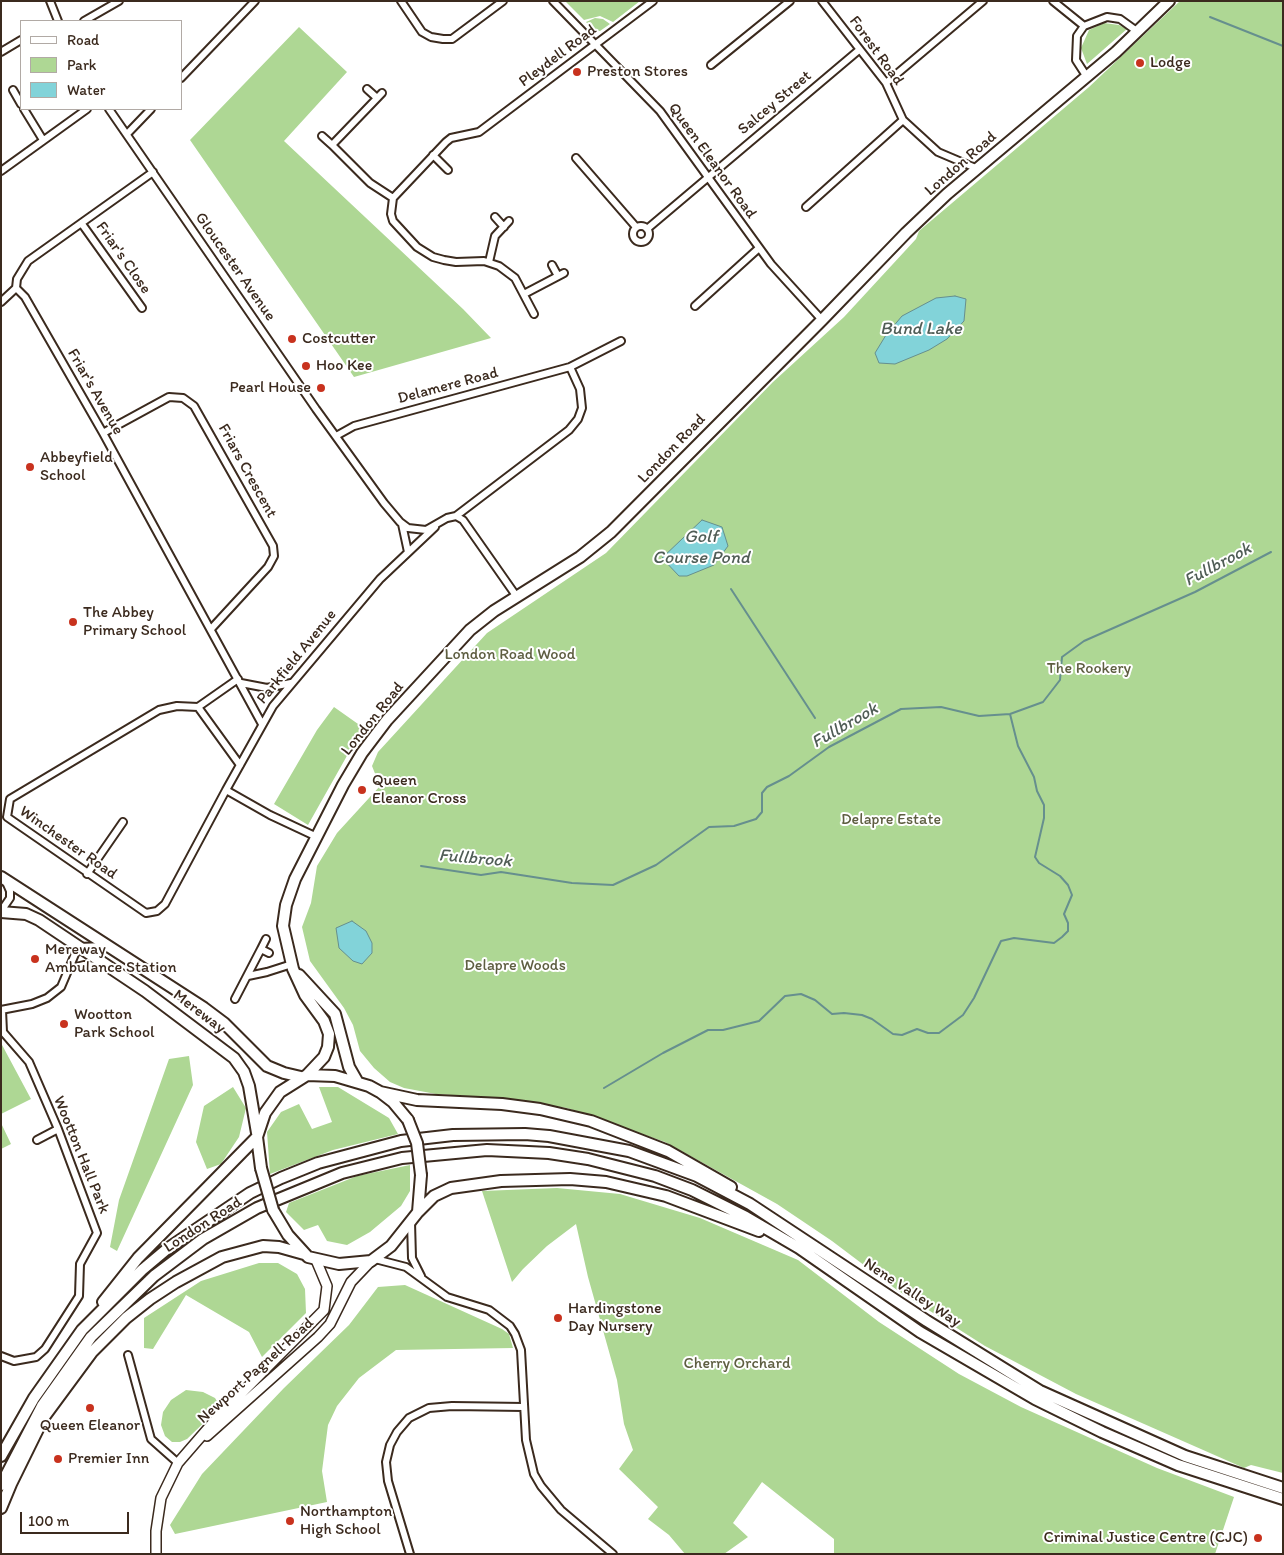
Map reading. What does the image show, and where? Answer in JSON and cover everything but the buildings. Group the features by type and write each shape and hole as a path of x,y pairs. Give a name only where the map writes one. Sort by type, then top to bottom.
{"highway":[{"name":"London Road","path":"304,1076 324,1057 328,1047 329,1034 324,1021 305,995 292,967 283,926 286,905 295,879 362,753 387,720 470,630 580,556 611,532 906,233 1138,32 1164,3"},
{"name":"Mereway","path":"2,878 204,1008 224,1023 267,1066 284,1073 304,1076"},
{"name":"Mereway","path":"1,912 16,912 32,916 191,1024 234,1058 244,1072 249,1086 257,1135"},
{"name":"London Road","path":"292,967 335,1014 349,1067 357,1082"},
{"path":"82,1330 138,1258 257,1135 272,1101 280,1092 304,1076 323,1074 357,1082 380,1092 417,1100 502,1104 540,1109 591,1121 634,1136 668,1151 747,1196 801,1230 856,1274"},
{"path":"380,1092 401,1110 408,1120 417,1143 421,1175 418,1212"},
{"name":"London Road","path":"1,1456 34,1398 82,1330 142,1270 167,1249 250,1194 281,1178 357,1151 400,1141 453,1135 525,1134"},
{"name":"Nene Valley Way","path":"525,1134 549,1136 630,1151 697,1176 750,1204 1040,1391 1185,1456 1283,1488"},
{"path":"257,1135 261,1168 273,1210 288,1235 304,1254"},
{"name":"London Road","path":"1,1485 42,1406 91,1337 154,1276 203,1239 257,1208 342,1173 402,1158 444,1152 523,1151"},
{"name":"Nene Valley Way","path":"523,1151 588,1159 655,1176 692,1190 799,1248 920,1332 1035,1399 1102,1432 1178,1465 1283,1499"},
{"path":"1,1508 44,1417 92,1352 126,1318 150,1299 176,1282 222,1257 263,1246 279,1247 304,1254 316,1260 339,1264 373,1260 391,1246 418,1212 434,1196 451,1188 472,1184 548,1179 606,1182 666,1196 716,1213 799,1248"}],"main road":[{"name":"Newport Pagnell Road","path":"156,1554 156,1531 161,1498 178,1463 217,1418 321,1315 326,1302 327,1286 316,1260"},
{"name":"Newport Pagnell Road","path":"189,1449 233,1414 318,1337 330,1324 351,1282 373,1260"}],"street":[{"path":"50,1 55,20"},
{"path":"86,20 119,1"},
{"path":"182,77 255,1"},
{"path":"401,1 422,32 431,37 452,38 503,1"},
{"name":"Queen Eleanor Road","path":"553,1 660,111 771,264 822,320"},
{"name":"Pleydell Road","path":"432,155 452,138 479,132 653,1"},
{"path":"711,65 790,1"},
{"path":"886,83 984,1"},
{"path":"1053,1 1084,26"},
{"name":"Forest Road","path":"823,2 886,83 903,120 938,152 978,169"},
{"path":"1087,77 1076,60 1077,36 1084,26 1107,17 1120,19 1138,32"},
{"path":"1,52 20,41"},
{"name":"Salcey Street","path":"647,229 860,50"},
{"path":"367,89 377,98"},
{"path":"13,90 20,102"},
{"path":"332,145 382,92"},
{"path":"25,110 43,140"},
{"path":"1,171 86,110"},
{"name":"Gloucester Avenue","path":"110,110 336,436 402,524"},
{"path":"127,134 150,110"},
{"path":"806,207 903,120"},
{"path":"322,136 370,182 393,198"},
{"path":"448,170 432,155 393,198 391,214 393,221 424,253 433,257 456,262 489,262 508,272 524,294 534,314"},
{"path":"576,158 636,227"},
{"path":"1,302 16,288 17,279 28,262 153,172"},
{"path":"494,217 504,227"},
{"path":"489,262 496,236 509,221"},
{"name":"Friar's Close","path":"82,224 142,308"},
{"path":"643,226 647,229 648,238 641,242 636,240 633,236 636,227 643,226"},
{"path":"695,306 759,248"},
{"path":"552,265 558,276"},
{"path":"524,294 564,273"},
{"name":"Friar's Avenue","path":"16,288 24,297 103,433 262,724"},
{"name":"Delamere Road","path":"336,436 354,426 570,367 621,341"},
{"path":"402,524 419,531 456,516 569,430 578,419 582,408 580,389 570,367"},
{"name":"Friars Crescent","path":"103,433 169,397 182,398 194,406 273,546 274,556 268,567 210,629"},
{"path":"456,516 463,520 517,597"},
{"path":"402,524 408,552"},
{"name":"Parkfield Avenue","path":"226,790 273,706 380,580 435,529 435,526"},
{"path":"240,765 198,707 239,681 267,688 292,683"},
{"name":"Winchester Road","path":"198,707 177,706 159,710 10,799 7,812 10,822 146,913 157,911 165,904 226,790"},
{"path":"226,790 270,815 317,837"},
{"path":"87,874 123,822"},
{"path":"1,912 10,898 8,885 2,878"},
{"path":"235,999 266,939"},
{"path":"78,947 105,946"},
{"name":"Wootton Hall Park","path":"1,1356 14,1361 36,1357 45,1349 79,1296 80,1264 97,1233 58,1129 29,1062 3,1032 2,1010 32,1004 47,998 60,987 78,947"},
{"path":"261,950 269,953"},
{"path":"68,969 95,964 118,973"},
{"path":"248,976 292,967"},
{"path":"37,1140 58,1129"},
{"path":"411,1222 412,1258 423,1280"},
{"path":"373,1260 406,1267 447,1297 489,1310 510,1326 521,1350 529,1460 541,1486 561,1510 611,1552"},
{"path":"128,1355 151,1439 178,1463"},
{"path":"410,1554 388,1481 386,1462 390,1445 397,1432 409,1418 429,1408 452,1406 524,1407"}],"green space":[{"path":"565,1 640,1 613,22 600,16 584,20"},
{"name":"Delapre Estate","path":"1180,1 1283,1 1283,1473 1251,1465 1244,1468 1076,1394 985,1346 897,1290 832,1241 777,1204 665,1142 567,1108 481,1097 436,1094 404,1088 390,1082 374,1068 360,1051 353,1025 344,1008 310,961 302,927 311,903 317,866 337,833 380,786 372,766 378,752 487,633 606,553 773,382 844,317 916,239 919,231 1089,87"},
{"path":"595,18 603,19 610,24 600,31 595,31 586,22"},
{"path":"1104,23 1119,25 1127,29 1087,64 1081,48 1089,30"},
{"path":"299,27 347,72 284,141 463,309 491,338 354,377 190,140"},
{"path":"334,707 368,731 357,738 308,825 274,804 317,730"},
{"path":"1,1043 31,1099 1,1114"},
{"path":"189,1056 193,1085 117,1251 110,1247 119,1200 169,1059"},
{"path":"233,1087 246,1108 239,1137 221,1164 207,1169 196,1142 204,1106"},
{"path":"319,1087 338,1087 389,1118 398,1134 333,1150 270,1174 267,1132 281,1112 299,1104 312,1129 332,1122"},
{"path":"1,1123 11,1144 1,1149"},
{"path":"410,1165 410,1191 401,1206 370,1232 347,1245 327,1241 318,1225 304,1230 286,1212 289,1203 357,1176"},
{"name":"Cherry Orchard","path":"557,1188 620,1194 700,1218 798,1260 879,1322 959,1374 1021,1407 1157,1468 1234,1497 1215,1554 834,1554 834,1539 762,1482 733,1523 748,1537 724,1554 685,1554 669,1535 648,1519 658,1507 619,1469 633,1450 624,1424 617,1380 588,1277 576,1224 547,1246 512,1282 482,1191"},
{"path":"259,1263 278,1263 297,1274 305,1289 306,1313 262,1357 249,1332 186,1295 153,1349 144,1348 144,1318 201,1281"},
{"path":"405,1285 502,1329 509,1334 513,1348 396,1350 359,1378 337,1406 328,1425 322,1471 327,1502 175,1534 170,1525 202,1474 284,1388 349,1325 378,1287"},
{"path":"186,1390 203,1392 215,1398 218,1403 217,1410 187,1439 180,1442 172,1442 165,1436 161,1425 163,1412 171,1400"}],"water":[{"name":"Bund Lake","path":"955,296 966,299 964,321 947,339 929,350 895,364 879,363 875,353 886,335 902,316 936,298"},
{"name":"Golf Course Pond","path":"702,520 722,527 728,546 714,565 687,576 679,576 662,558"},
{"path":"352,921 366,931 372,943 372,953 362,964 353,961 339,948 336,928"}],"waterway":[{"path":"1210,17 1283,46"},
{"name":"Fullbrook","path":"421,866 481,875 501,872 572,883 613,885 656,865 709,827 734,826 756,819 762,812 762,793 767,787 789,776 829,747 901,709 941,707 979,716 1010,714 1043,702 1060,680 1062,657 1084,641 1195,592 1271,552"},
{"path":"731,589 815,718"},
{"path":"604,1088 663,1053 708,1030 723,1030 759,1021 785,996 801,994 815,1000 832,1014 862,1015 872,1019 893,1034 902,1035 917,1029 928,1033 939,1033 963,1015 974,998 1001,941 1014,938 1054,943 1062,937 1068,931 1068,923 1064,914 1072,895 1068,885 1060,876 1039,863 1035,857 1044,818 1044,805 1037,791 1034,777 1018,746 1010,714"}],"place":[{"name":"Lodge","path":"1140,63"},
{"name":"Preston Stores","path":"577,72"},
{"name":"Costcutter","path":"292,339"},
{"name":"Hoo Kee","path":"306,366"},
{"name":"Pearl House","path":"321,388"},
{"name":"Abbeyfield School","path":"30,467"},
{"name":"The Abbey Primary School","path":"73,622"},
{"name":"Queen Eleanor Cross","path":"362,790"},
{"name":"Mereway Ambulance Station","path":"35,959"},
{"name":"Wootton Park School","path":"64,1024"},
{"name":"Hardingstone Day Nursery","path":"558,1318"},
{"name":"Queen Eleanor","path":"90,1408"},
{"name":"Premier Inn","path":"58,1459"},
{"name":"Northampton High School","path":"290,1521"},
{"name":"Criminal Justice Centre (CJC)","path":"1258,1538"}],"park label":[{"name":"London Road Wood","path":"510,655"},
{"name":"The Rookery","path":"1089,669"},
{"name":"Delapre Woods","path":"515,966"}]}
